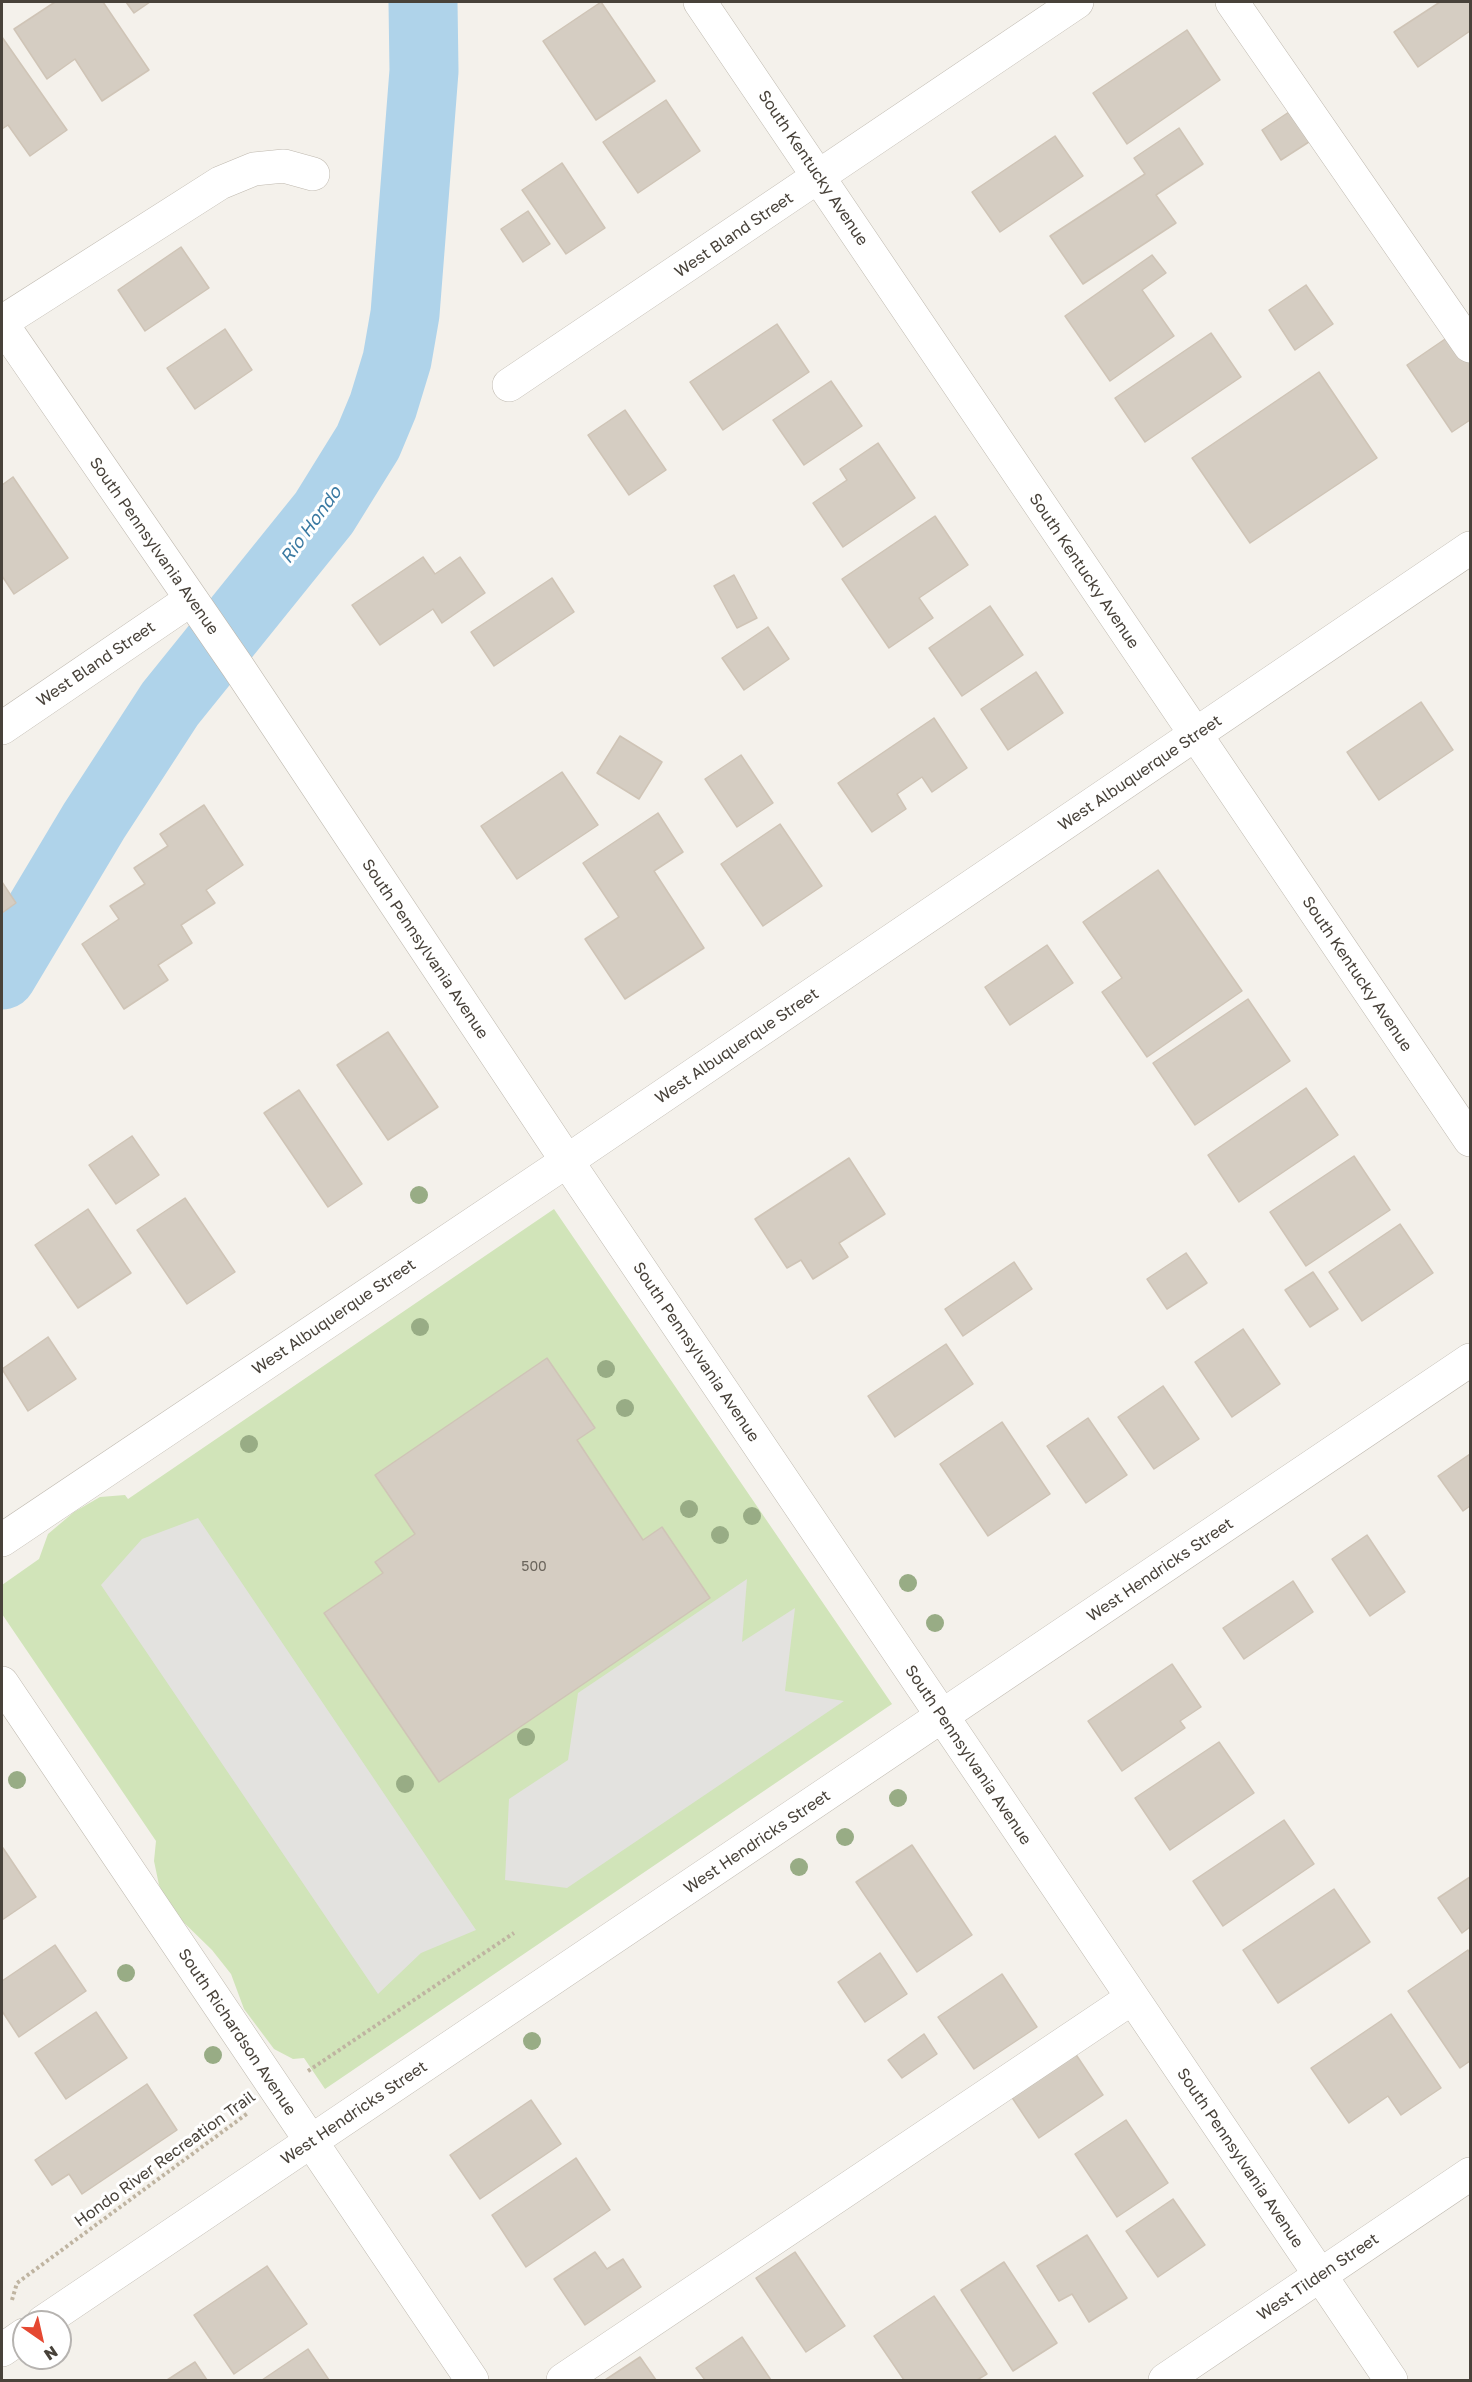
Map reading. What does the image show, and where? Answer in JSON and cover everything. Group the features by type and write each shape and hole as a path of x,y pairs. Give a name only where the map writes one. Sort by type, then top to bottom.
{"street":[{"name":"South Kentucky Avenue","path":"700,2 1470,1140"},
{"name":"West Bland Street","path":"510,385 1077,2"},
{"path":"1232,2 1470,346"},
{"path":"2,323 220,183 254,169 284,166 313,174"},
{"name":"South Pennsylvania Avenue","path":"2,323 238,667 567,1161 1391,2380"},
{"name":"West Albuquerque Street","path":"2,1540 567,1161 1470,548"},
{"name":"West Bland Street","path":"2,728 190,600"},
{"name":"West Hendricks Street","path":"61,2310 1470,1360"},
{"name":"South Richardson Avenue","path":"2,1683 472,2380"},
{"path":"563,2380 1132,1998"},
{"name":"West Tilden Street","path":"1166,2380 1470,2174"},
{"path":"2,2350 12,2331"}],"path":[{"name":"Hondo River Recreation Trail","path":"17,2310 17,2283 277,2092 514,1933"}],"green space":[{"path":"554,1209 892,1704 325,2089 304,2058 293,2059 274,2049 244,2009 231,1974 212,1950 173,1912 159,1885 154,1861 156,1841 2,1614 2,1585 39,1559 48,1534 74,1512 100,1497 125,1495 128,1499"}],"shaded area":[{"path":"198,1518 476,1930 421,1953 378,1994 101,1585 142,1539"},
{"path":"747,1579 742,1642 795,1608 785,1691 844,1701 567,1888 505,1880 509,1799 568,1760 578,1693"}],"building":[{"path":"55,2 103,2 149,70 102,101 75,59 47,79 14,29"},
{"path":"126,2 150,2 134,13"},
{"path":"601,2 655,81 596,120 543,41"},
{"path":"1440,2 1470,2 1470,31 1418,67 1394,32"},
{"path":"1187,30 1220,80 1127,144 1093,93"},
{"path":"2,37 67,130 30,156 8,125 2,129"},
{"path":"666,100 700,151 638,193 603,142"},
{"path":"1292,110 1312,140 1281,160 1262,130"},
{"path":"1179,128 1203,164 1156,195 1176,223 1083,284 1050,236 1145,174 1134,158"},
{"path":"1055,136 1083,176 1000,232 972,192"},
{"path":"562,163 605,228 566,254 522,190"},
{"path":"528,211 550,244 523,262 501,229"},
{"path":"181,247 209,288 145,331 118,290"},
{"path":"1152,255 1166,273 1142,290 1174,336 1110,381 1065,316"},
{"path":"1306,285 1333,324 1295,350 1269,310"},
{"path":"777,324 809,372 723,430 690,382"},
{"path":"225,329 252,370 195,409 167,368"},
{"path":"1211,333 1241,377 1145,442 1115,398"},
{"path":"1451,335 1470,363 1470,420 1452,432 1407,365"},
{"path":"1319,372 1377,458 1250,543 1192,458"},
{"path":"831,381 862,426 804,465 773,420"},
{"path":"625,410 666,470 629,495 588,435"},
{"path":"878,443 915,498 843,547 813,503 847,480 840,469"},
{"path":"13,477 68,558 14,594 2,576 2,485"},
{"path":"935,516 968,565 919,598 933,618 889,648 842,579"},
{"path":"423,557 435,574 460,557 485,593 442,623 433,609 380,645 352,605"},
{"path":"734,575 757,618 737,628 714,586"},
{"path":"552,578 574,612 494,666 471,632"},
{"path":"990,606 1023,655 962,696 929,648"},
{"path":"768,627 789,659 744,690 722,658"},
{"path":"1036,672 1063,713 1008,750 981,709"},
{"path":"1421,702 1453,750 1379,800 1347,752"},
{"path":"934,718 967,768 932,792 922,777 897,794 906,809 872,832 838,783"},
{"path":"620,736 662,762 639,799 597,773"},
{"path":"741,755 773,803 737,827 705,779"},
{"path":"562,772 598,825 517,879 481,826"},
{"path":"204,805 243,865 206,890 215,903 181,925 192,943 158,965 168,980 124,1009 82,944 119,919 110,906 145,884 134,868 168,846 160,834"},
{"path":"658,813 683,852 654,871 704,948 625,999 585,939 619,917 583,863"},
{"path":"780,824 822,886 763,926 721,864"},
{"path":"1158,870 1242,991 1147,1057 1102,992 1122,978 1083,922"},
{"path":"2,882 16,903 2,913"},
{"path":"1047,945 1073,983 1010,1025 985,987"},
{"path":"1248,999 1290,1061 1195,1125 1153,1063"},
{"path":"388,1032 438,1107 388,1140 337,1065"},
{"path":"1306,1088 1338,1135 1239,1202 1208,1155"},
{"path":"299,1090 362,1184 328,1207 264,1113"},
{"path":"132,1136 159,1175 116,1204 89,1165"},
{"path":"1354,1156 1390,1210 1306,1266 1270,1212"},
{"path":"849,1158 885,1214 839,1243 848,1257 813,1279 801,1260 787,1268 755,1219"},
{"path":"185,1198 235,1272 187,1304 137,1230"},
{"path":"88,1209 131,1273 78,1308 35,1245"},
{"path":"1400,1224 1433,1273 1362,1321 1329,1272"},
{"path":"1186,1253 1207,1283 1167,1309 1147,1279"},
{"path":"1014,1262 1032,1289 963,1336 945,1309"},
{"path":"1313,1272 1338,1309 1310,1327 1285,1290"},
{"path":"1243,1329 1280,1384 1232,1417 1195,1362"},
{"path":"48,1337 76,1379 28,1411 2,1369"},
{"path":"946,1344 973,1384 895,1437 868,1396"},
{"path":"547,1358 595,1428 577,1440 643,1540 662,1527 710,1598 439,1782 324,1613 383,1573 375,1562 415,1534 375,1475"},
{"path":"1163,1386 1199,1439 1154,1469 1118,1417"},
{"path":"1088,1418 1127,1475 1086,1503 1047,1446"},
{"path":"1002,1422 1050,1494 988,1536 940,1464"},
{"path":"1470,1454 1470,1506 1463,1511 1438,1476"},
{"path":"1367,1535 1405,1592 1370,1616 1332,1559"},
{"path":"1293,1581 1313,1612 1244,1659 1223,1628"},
{"path":"1172,1664 1201,1707 1180,1721 1185,1728 1122,1771 1088,1721"},
{"path":"1219,1742 1254,1793 1170,1850 1135,1798"},
{"path":"1284,1820 1314,1864 1223,1926 1193,1881"},
{"path":"912,1845 972,1935 917,1972 856,1882"},
{"path":"2,1849 36,1897 2,1920"},
{"path":"1470,1877 1470,1927 1462,1933 1438,1898"},
{"path":"1334,1889 1370,1942 1278,2003 1243,1950"},
{"path":"55,1945 86,1991 19,2037 2,2011 2,1981"},
{"path":"1468,1950 1470,1954 1470,2061 1460,2068 1408,1991"},
{"path":"880,1953 907,1994 865,2022 838,1982"},
{"path":"1002,1974 1037,2027 974,2069 938,2017"},
{"path":"96,2012 127,2058 66,2099 35,2053"},
{"path":"1391,2014 1441,2088 1401,2115 1388,2096 1349,2123 1311,2068"},
{"path":"924,2034 937,2054 902,2078 888,2060"},
{"path":"1075,2053 1103,2095 1039,2138 1011,2096"},
{"path":"147,2084 177,2130 82,2194 69,2174 52,2185 35,2160"},
{"path":"531,2100 561,2144 480,2199 450,2155"},
{"path":"1126,2120 1168,2183 1117,2217 1075,2154"},
{"path":"576,2158 610,2210 526,2267 492,2215"},
{"path":"1173,2199 1205,2245 1158,2277 1126,2231"},
{"path":"1087,2235 1127,2298 1089,2322 1072,2294 1059,2301 1037,2266"},
{"path":"595,2252 607,2269 623,2259 641,2287 585,2325 554,2279"},
{"path":"795,2252 845,2326 806,2352 756,2278"},
{"path":"1004,2262 1057,2343 1013,2371 961,2290"},
{"path":"267,2266 307,2324 234,2374 194,2315"},
{"path":"934,2296 987,2374 977,2380 904,2380 874,2336"},
{"path":"742,2337 771,2380 705,2380 696,2368"},
{"path":"308,2349 329,2380 262,2380"},
{"path":"640,2357 656,2380 605,2380"},
{"path":"195,2362 207,2380 167,2380"}],"waterway":[{"name":"Rio Hondo","path":"2,975 94,821 170,704 324,513 368,442 383,406 397,360 405,314 424,71 423,2"}]}
